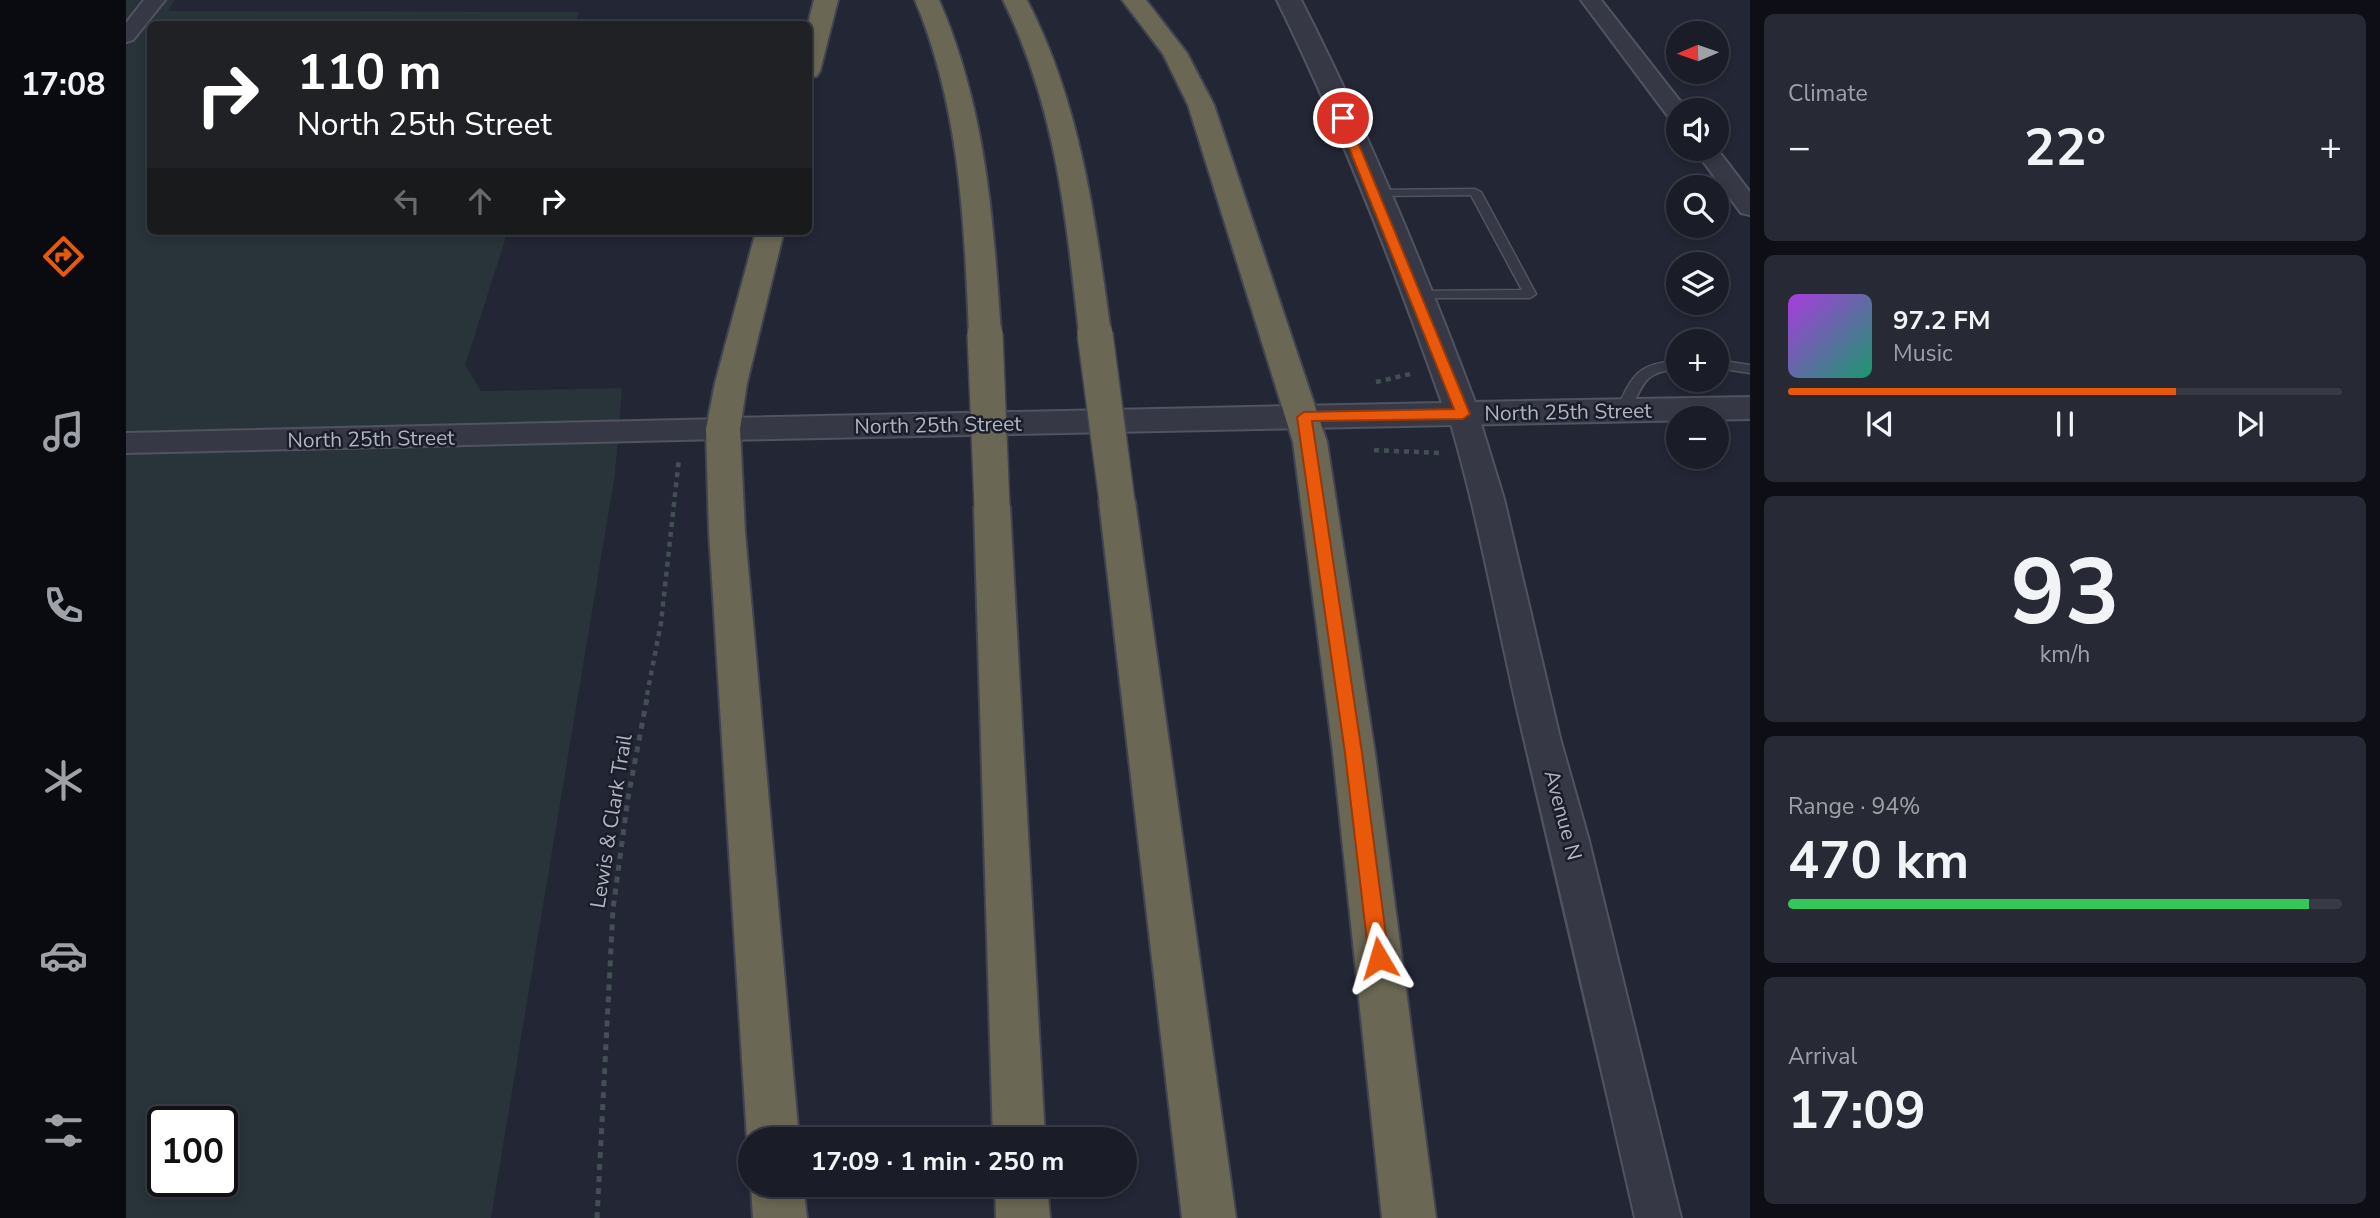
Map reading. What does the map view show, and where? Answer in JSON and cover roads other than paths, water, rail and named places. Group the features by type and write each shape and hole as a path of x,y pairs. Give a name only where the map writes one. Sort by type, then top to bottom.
{"highway":[{"path":"812,55 826,0"},
{"path":"928,0 954,69 966,120 976,189 985,334 1018,1127"},
{"path":"1015,0 1044,62 1060,113 1073,169 1209,1218"},
{"path":"1134,0 1175,53 1201,105 1304,417 1354,753 1409,1218"},
{"path":"769,235 731,383 703,430 728,545 772,1127"},
{"path":"778,1197 780,1218"},
{"path":"1022,1197 1023,1218"}],"street":[{"path":"126,36 155,0"},
{"path":"1289,0 1315,52 1417,295 1463,414"},
{"path":"1591,0 1666,98"},
{"path":"1714,161 1750,208"},
{"name":"North 25th Street","path":"126,443 1750,408"},
{"name":"Avenue N","path":"1463,414 1489,499 1542,738 1569,837 1658,1218"}],"lane":[{"path":"1374,193 1475,192 1530,294 1417,295"},
{"path":"1623,411 1640,374 1653,366 1666,365"},
{"path":"1729,366 1750,369"}]}
